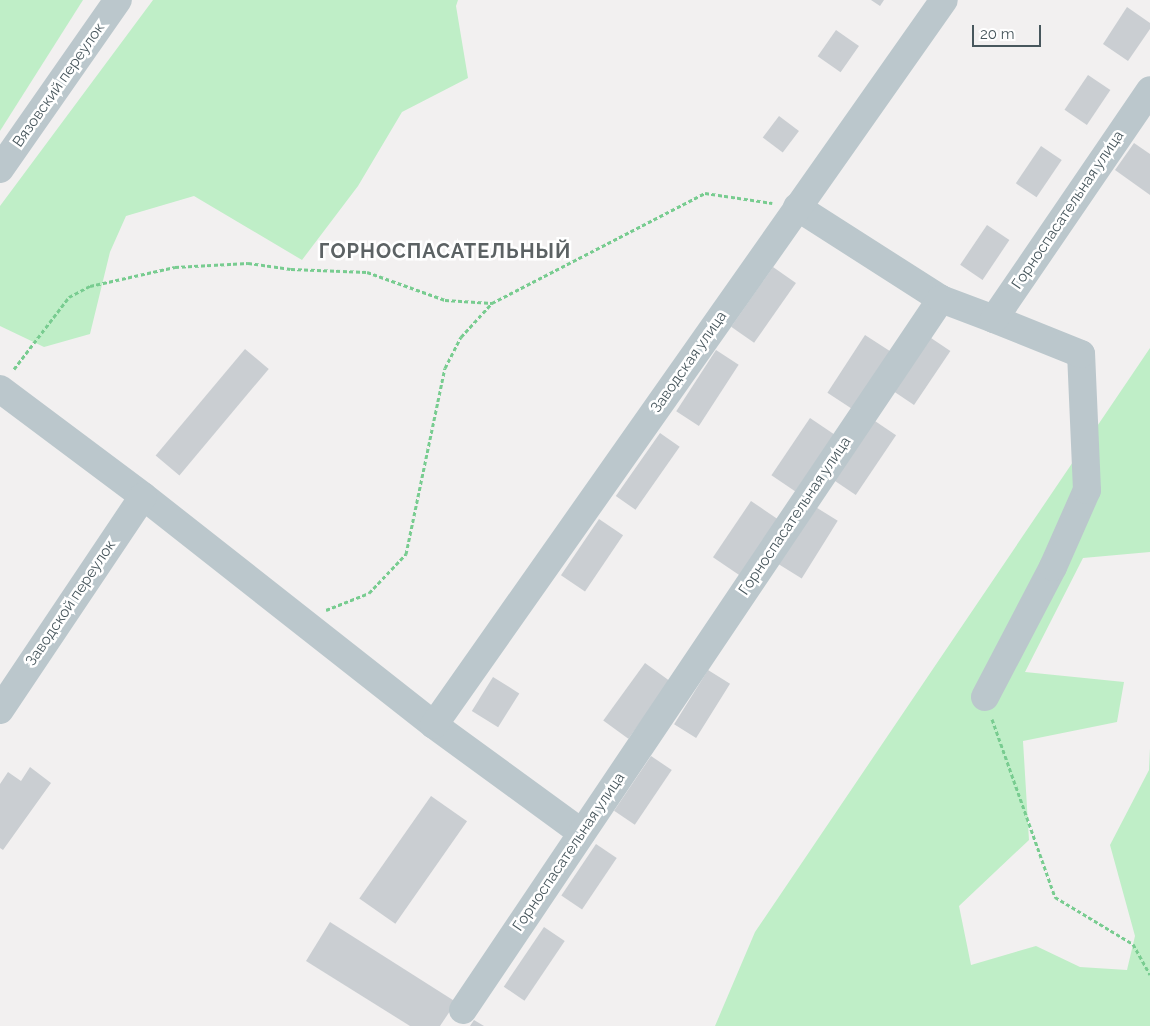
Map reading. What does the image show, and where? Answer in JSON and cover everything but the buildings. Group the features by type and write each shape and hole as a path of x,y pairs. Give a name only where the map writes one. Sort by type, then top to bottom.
{"street":[{"name":"Вязовский переулок","path":"0,169 118,0"},
{"name":"Заводская улица","path":"434,726 944,0"},
{"name":"Горноспасательная улица","path":"994,319 1150,90"},
{"path":"797,207 941,299 1081,354 1087,490 1053,567 985,698"},
{"name":"Горноспасательная улица","path":"463,1010 941,299"},
{"path":"6,380 143,496 434,726 582,833"},
{"name":"Заводской переулок","path":"0,710 143,496"}],"path":[{"path":"300,620 369,593 406,554 445,368 460,337 492,303 705,193 797,207"},
{"path":"6,380 70,297 90,286 175,267 248,263 291,269 367,272 444,300 492,303"},
{"path":"985,698 1055,897 1133,944 1150,975"}],"green space":[{"path":"0,0 83,0 0,131"},
{"path":"153,0 458,0 456,6 468,78 402,112 358,186 302,260 194,196 126,216 110,252 90,334 44,347 0,326 0,206"},
{"path":"1150,348 1150,552 1083,558 1025,672 1124,682 1117,722 1023,741 1029,840 959,906 971,965 1036,946 1080,967 1127,970 1135,936 1110,845 1149,770 1150,748 1150,1026 715,1026 755,932"}],"district":[{"name":"ГОРНОСПАСАТЕЛЬНЫЙ","path":"445,251"}]}
